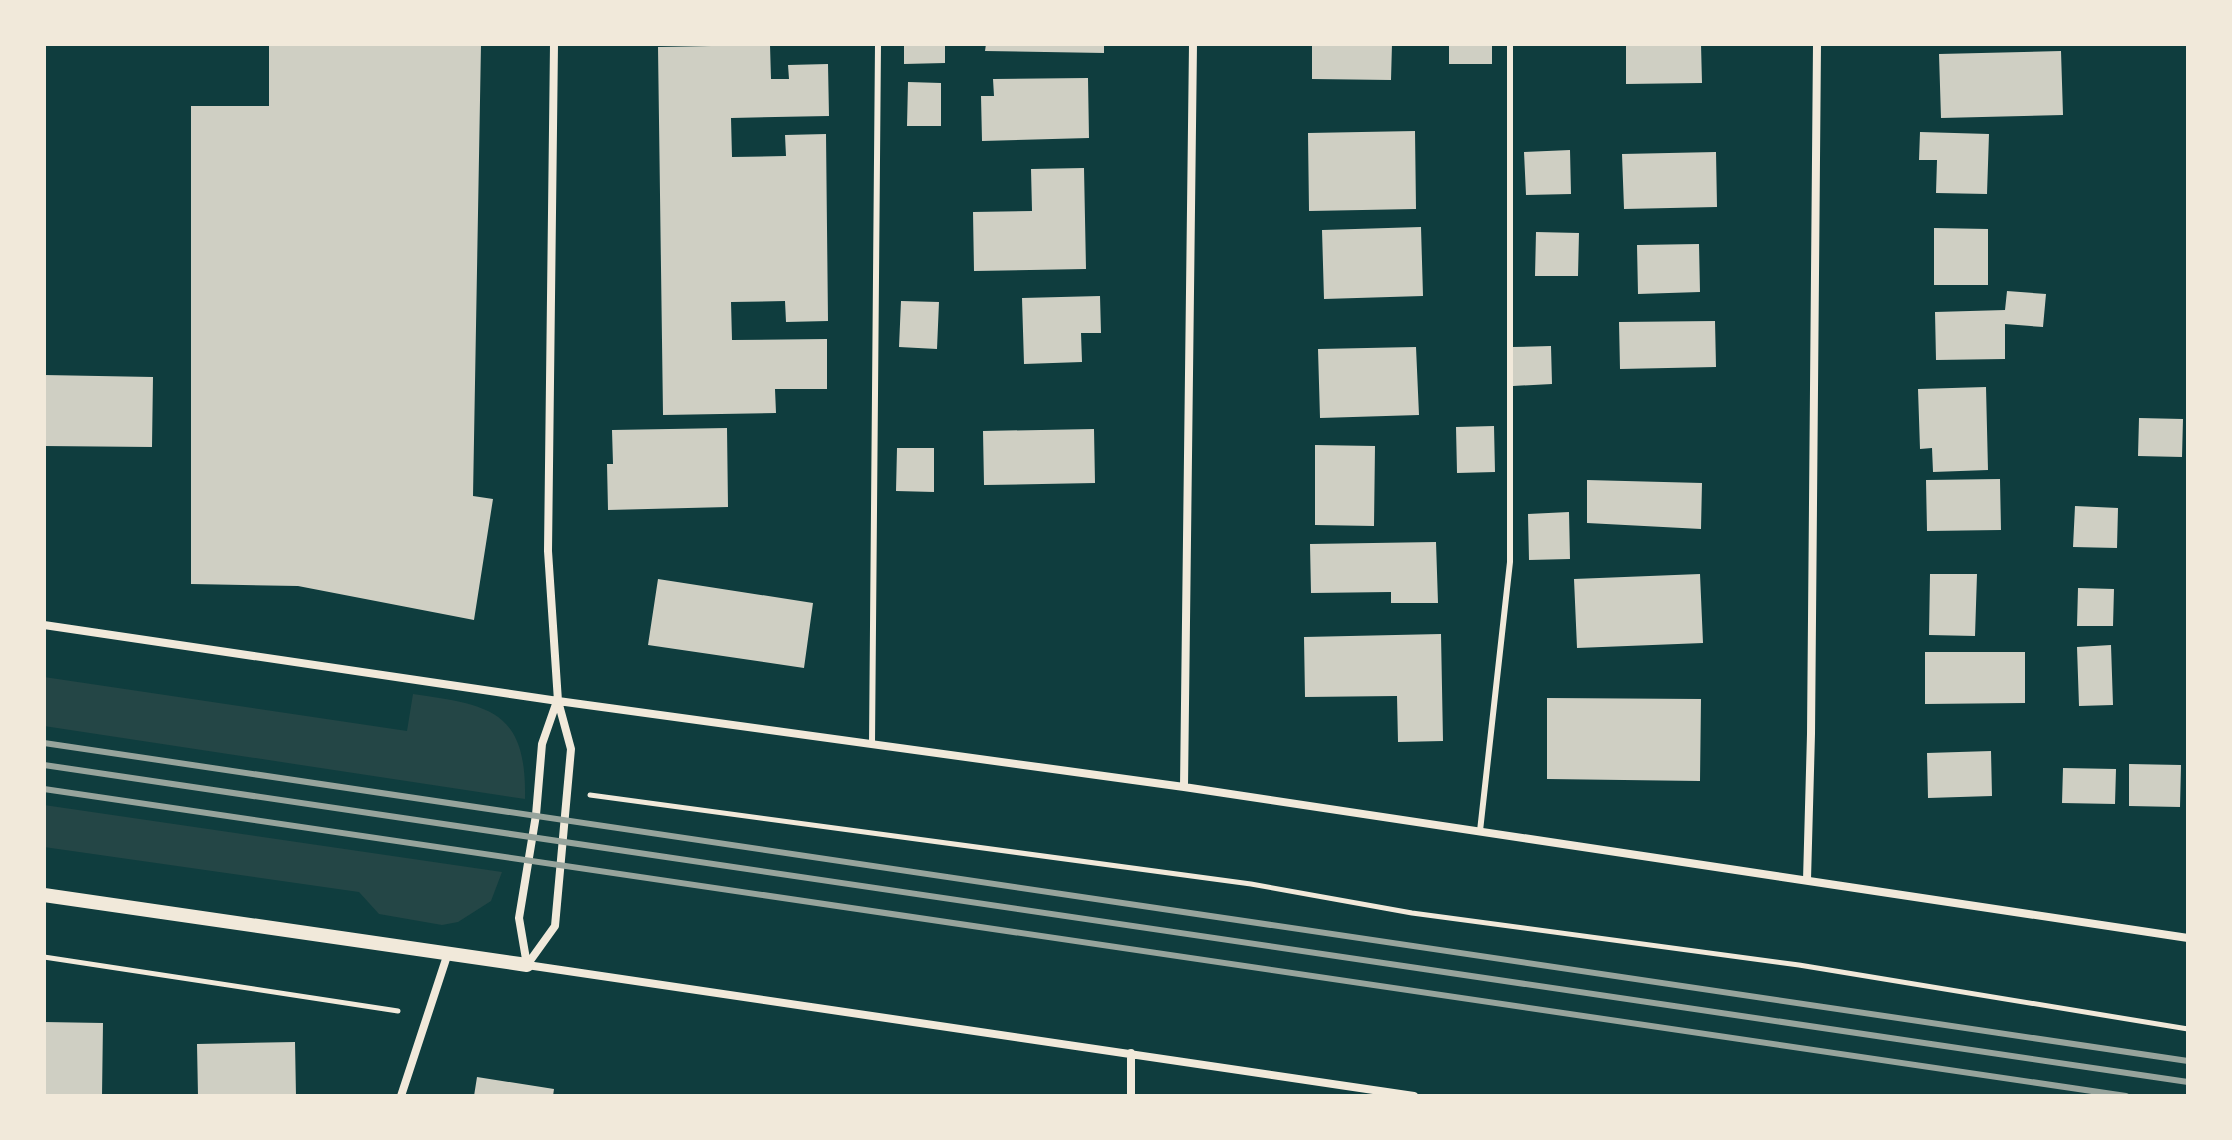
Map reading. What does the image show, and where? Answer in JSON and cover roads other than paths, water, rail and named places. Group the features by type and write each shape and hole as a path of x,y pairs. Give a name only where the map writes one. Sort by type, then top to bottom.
{"street":[{"path":"527,965 555,926 571,749 558,701 548,551 554,44"},
{"path":"1184,787 1193,44"},
{"path":"1807,880 1812,718 1817,44"},
{"path":"44,625 558,701 1184,787 2188,938"},
{"path":"527,965 519,918 536,815 542,744 558,701"},
{"path":"44,895 1414,1096"},
{"path":"401,1096 448,953"},
{"path":"1131,1053 1131,1096"}],"lane":[{"path":"872,744 878,44"},
{"path":"1480,831 1510,562 1510,44"}],"railway":[{"path":"44,743 2188,1061"},
{"path":"44,765 2188,1082"},
{"path":"44,789 2126,1096"}]}
